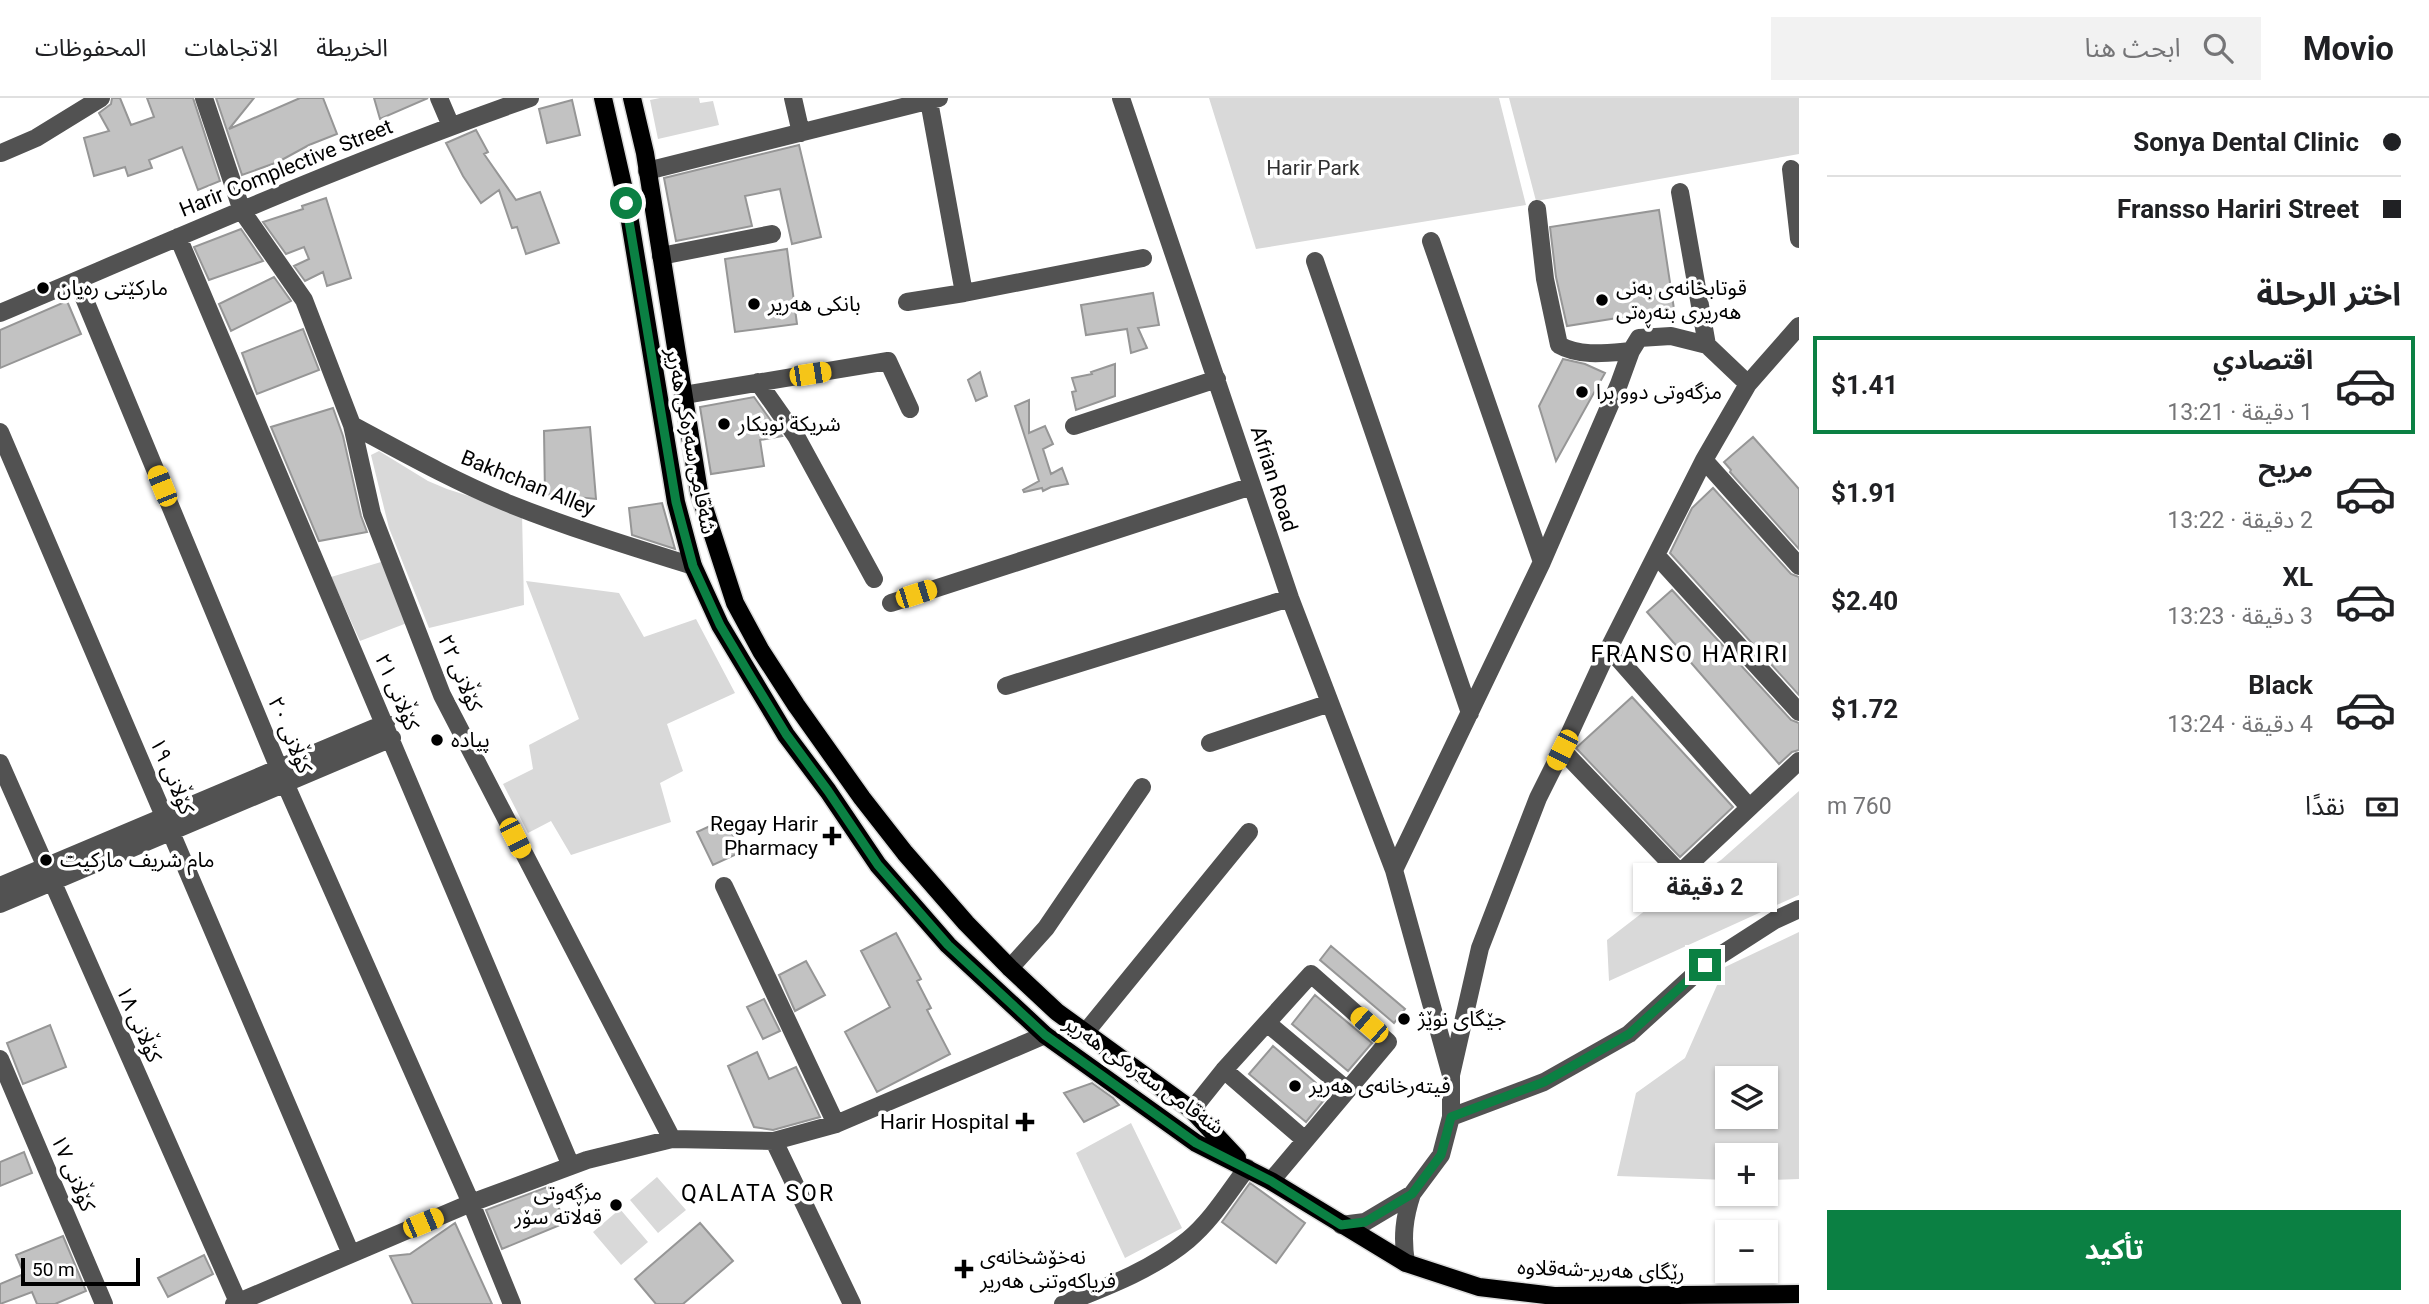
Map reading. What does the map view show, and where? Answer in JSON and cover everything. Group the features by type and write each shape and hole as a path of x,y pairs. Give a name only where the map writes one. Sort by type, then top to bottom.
{"main road":[{"name":"شەقامی سەرەکی هەریر","path":"603,98 626,203 676,502 693,566 720,625 786,734 878,865 948,945 1045,1035 1196,1143 1247,1168"},
{"name":"شەقامی سەرەکی هەریر","path":"632,98 646,162 699,492 735,603 761,651 830,756 879,820 949,903 1010,968 1057,1012 1192,1110 1247,1168"},
{"path":"618,161 646,162"},
{"name":"رێگای هەریر-شەقلاوە","path":"1247,1168 1406,1263 1479,1287 1554,1296 1799,1294"}],"street":[{"path":"1,153 36,138 102,98"},
{"name":"کۆڵانی ٢٢","path":"204,98 242,211 304,300 352,425 372,514 442,695 673,1139"},
{"path":"439,98 451,126"},
{"name":"Harir Complective Street","path":"0,313 451,126 530,98"},
{"path":"793,98 801,133"},
{"name":"Afrian Road","path":"1121,98 1290,598 1394,870 1451,1075"},
{"path":"646,162 801,133 934,99 964,293"},
{"path":"1791,169 1799,239"},
{"path":"1680,192 1707,345"},
{"path":"1538,209 1545,279 1559,345 1567,350 1594,354 1631,351"},
{"path":"661,256 772,234"},
{"name":"کۆڵانی ٢١","path":"178,237 389,730 571,1166"},
{"path":"1431,241 1542,562"},
{"path":"907,303 1143,258"},
{"path":"1315,261 1470,713"},
{"name":"کۆڵانی ٢٠","path":"77,281 282,776 471,1203 512,1304"},
{"path":"1406,1263 1404,1220 1412,1194 1441,1155 1451,1117 1451,1075 1480,947 1538,798 1609,648 1704,460 1748,384 1799,326"},
{"path":"1394,870 1542,562 1631,351 1639,338 1671,336 1707,345 1748,384"},
{"path":"684,395 888,361 910,409"},
{"path":"1074,426 1217,379"},
{"path":"758,382 796,436 874,579"},
{"name":"Bakhchan Alley","path":"352,425 430,467 508,503 571,527 693,566"},
{"name":"کۆڵانی ١٩","path":"0,432 351,1254"},
{"path":"1704,460 1799,566"},
{"path":"891,603 1252,486"},
{"path":"1656,555 1799,712"},
{"path":"1006,686 1290,598"},
{"path":"1609,648 1749,807"},
{"path":"1210,743 1330,703"},
{"path":"0,904 49,875 389,730"},
{"path":"1562,750 1680,873 1799,761"},
{"name":"کۆڵانی ١٨","path":"0,763 236,1303"},
{"path":"1010,968 1046,928 1142,786"},
{"path":"1086,1033 1249,832"},
{"path":"0,886 49,875"},
{"path":"724,886 836,1124"},
{"path":"1451,1117 1544,1082 1629,1034 1705,965 1775,920 1799,909"},
{"path":"1192,1110 1224,1070 1311,974 1388,1042 1271,1181"},
{"path":"1267,1023 1347,1090"},
{"path":"236,1303 263,1298 351,1254 471,1203 571,1166 673,1139 774,1141 836,1124 1045,1035"},
{"name":"کۆڵانی ١٧","path":"0,1059 104,1304"},
{"path":"1224,1070 1305,1140"},
{"path":"774,1141 852,1304"},
{"path":"1063,1304 1110,1286 1164,1257 1189,1239 1209,1219 1247,1168"},
{"path":"1341,1225 1365,1222 1412,1194"}],"green space":[{"path":"699,98 700,103 713,101 719,125 658,139 650,100"},
{"name":"Harir Park","path":"1209,98 1499,98 1526,205 1256,249"},
{"path":"1509,98 1799,98 1799,154 1536,201"},
{"path":"379,451 428,481 522,513 524,605 429,628 389,528 371,455"},
{"path":"381,562 407,623 360,641 331,577"},
{"path":"526,581 619,593 644,637 696,619 735,693 667,724 683,771 660,783 671,822 571,855 551,821 528,833 503,784 533,769 529,745 579,719"},
{"path":"1799,791 1799,895 1609,981 1607,940 1655,903 1721,860"},
{"path":"1799,932 1799,1179 1778,1180 1778,1143 1715,1143 1715,1180 1617,1176 1636,1093 1685,1058 1725,967"},
{"path":"1131,1123 1182,1228 1125,1258 1076,1153"},
{"path":"657,1177 686,1210 658,1233 630,1200"},
{"path":"620,1209 648,1242 621,1265 593,1232"}],"building":[{"path":"112,98 120,98 131,125 154,117 147,98 193,98 220,181 198,190 182,147 149,160 152,168 128,176 125,167 94,176 84,138 109,131 99,113 111,104"},
{"path":"216,98 254,98 229,129 300,98 323,98 337,134 278,162 242,175"},
{"path":"374,98 428,98 380,119"},
{"path":"572,100 580,135 547,143 539,109"},
{"path":"476,130 488,152 484,154 516,200 540,192 559,243 526,254 517,227 512,228 499,190 481,203 446,143"},
{"path":"799,145 821,237 792,244 780,189 745,196 752,226 676,241 664,178"},
{"path":"326,198 351,278 327,286 323,272 305,281 294,266 309,259 304,247 286,254 263,222"},
{"path":"1659,210 1674,309 1567,326 1556,277 1550,227"},
{"path":"241,229 263,261 209,280 194,247"},
{"path":"787,249 797,324 735,332 725,259"},
{"path":"274,277 291,301 231,331 219,304"},
{"path":"1153,293 1159,325 1138,328 1147,348 1131,353 1127,329 1086,335 1081,305"},
{"path":"67,301 81,334 0,368 0,330"},
{"path":"303,329 319,370 257,394 242,353"},
{"path":"1563,359 1585,364 1605,373 1556,461 1539,406"},
{"path":"1115,364 1115,396 1076,410 1072,392 1076,391 1072,378 1092,374 1091,372"},
{"path":"980,372 987,396 976,401 968,380"},
{"path":"754,397 782,436 760,440 764,466 711,474 700,407"},
{"path":"1029,400 1029,433 1045,426 1053,444 1043,449 1051,474 1062,468 1068,484 1043,491 1042,488 1023,490 1039,481 1015,406"},
{"path":"333,408 343,436 367,532 319,541 271,427"},
{"path":"590,427 596,499 545,494 544,431"},
{"path":"1753,437 1799,489 1799,549 1724,462"},
{"path":"1713,488 1791,574 1799,577 1799,695 1670,553 1692,508"},
{"path":"662,503 675,549 632,535 629,508"},
{"path":"1672,590 1791,720 1799,723 1799,750 1792,752 1779,764 1647,612"},
{"path":"1632,697 1733,807 1680,857 1576,748"},
{"path":"725,819 741,852 713,865 697,832"},
{"path":"896,933 921,979 917,981 931,1008 927,1010 950,1054 877,1092 845,1032 890,1007 861,951"},
{"path":"1331,946 1405,1009 1394,1023 1320,960"},
{"path":"806,961 825,995 795,1011 779,975"},
{"path":"1315,995 1372,1043 1348,1071 1292,1024"},
{"path":"764,999 780,1031 763,1039 747,1007"},
{"path":"50,1025 66,1067 23,1084 7,1043"},
{"path":"1273,1046 1329,1094 1306,1122 1249,1074"},
{"path":"757,1052 769,1079 796,1067 820,1117 773,1130 754,1127 728,1066"},
{"path":"1092,1083 1119,1105 1084,1122 1064,1093"},
{"path":"24,1152 32,1173 0,1186 0,1162"},
{"path":"1250,1183 1305,1223 1276,1263 1222,1222"},
{"path":"550,1186 565,1223 502,1249 486,1210"},
{"path":"455,1223 492,1304 413,1304 390,1256 410,1254"},
{"path":"700,1223 733,1261 683,1304 656,1304 635,1279"},
{"path":"63,1236 86,1291 55,1304 37,1304 32,1292 0,1304 0,1284 24,1274 16,1255"},
{"path":"204,1255 213,1274 168,1297 158,1278"}],"place":[{"name":"مارکێتی رەیان","path":"43,288"},
{"name":"قوتابخانەی بەنی هەریری بنەڕەتی","path":"1602,300"},
{"name":"بانکی هەریر","path":"754,304"},
{"name":"مزگەوتی دوو برا","path":"1582,392"},
{"name":"شريكة نويكار","path":"724,424"},
{"name":"پیادە","path":"437,740"},
{"name":"Regay Harir Pharmacy","path":"832,836"},
{"name":"مام شریف مارکیت","path":"46,860"},
{"name":"جێگای نوێژ","path":"1404,1019"},
{"name":"فیتەرخانەی هەریر","path":"1295,1086"},
{"name":"‌Harir Hospital","path":"1025,1122"},
{"name":"مزگەوتی قەڵاتە سۆر","path":"616,1205"},
{"name":"نەخۆشخانەی فریاکەوتنی هەریر","path":"964,1269"}],"district":[{"name":"FRANSO HARIRI","path":"1690,654"},
{"name":"QALATA SOR","path":"758,1193"}],"route":[{"path":"626,203 676,502 693,566 720,625 751,677 786,734 878,865 948,945 1045,1035 1196,1143 1271,1181 1341,1225 1365,1222 1412,1194 1441,1155 1451,1117 1544,1082 1629,1034 1705,965"}]}
